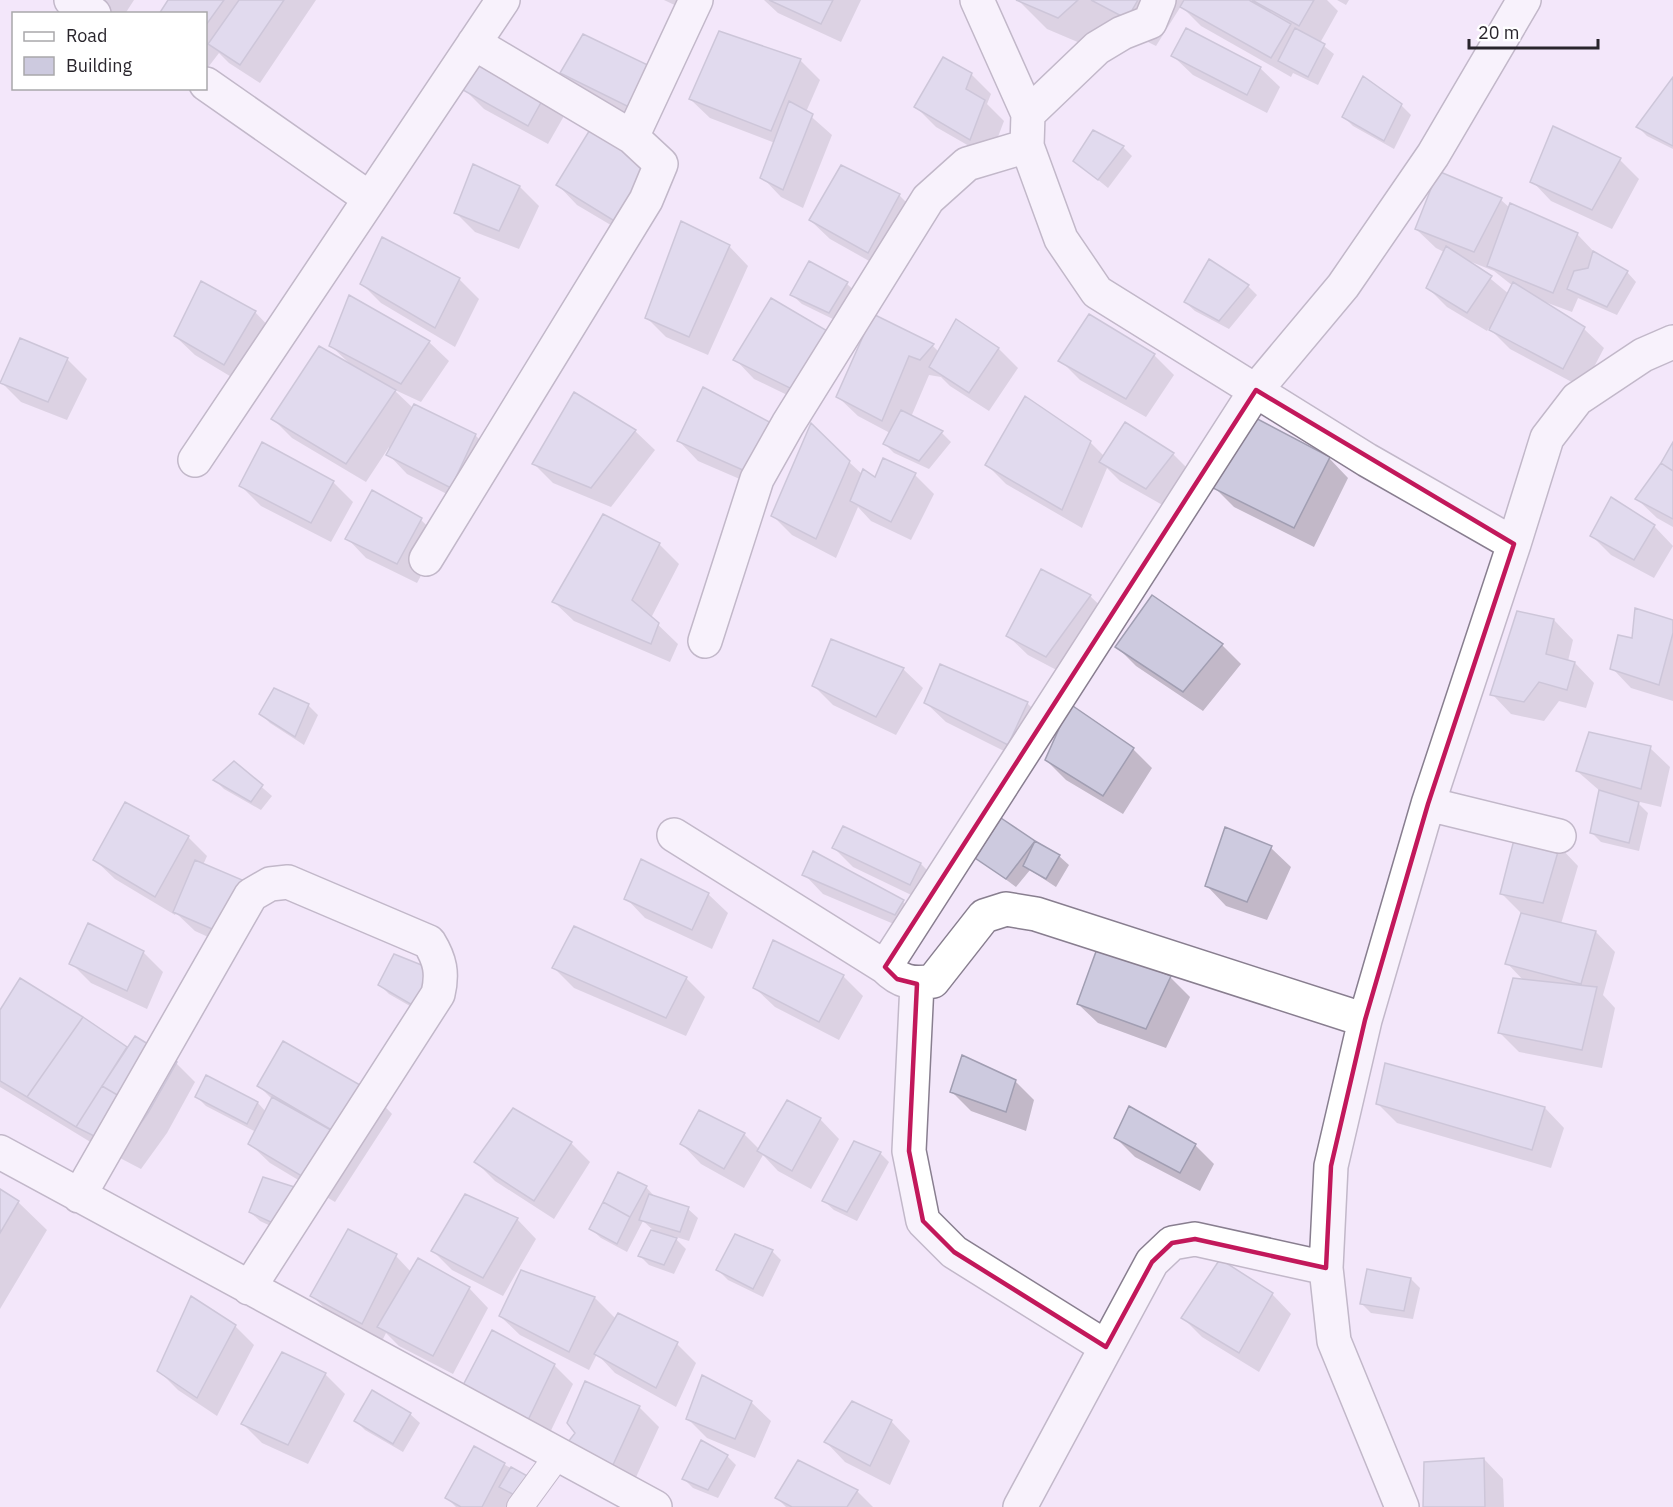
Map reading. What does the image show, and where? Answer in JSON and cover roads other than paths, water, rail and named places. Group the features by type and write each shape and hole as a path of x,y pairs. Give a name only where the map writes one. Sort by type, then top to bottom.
{"street":[{"path":"71,0 91,12"},
{"path":"195,460 503,0"},
{"path":"632,137 696,0"},
{"path":"977,0 1028,130 1061,239 1097,292 1367,460 1514,544"},
{"path":"705,641 757,479 788,423 928,199 967,164 1028,130 1097,48 1122,33 1150,22 1159,0"},
{"path":"885,967 1256,390 1343,286 1433,155 1524,0"},
{"path":"426,560 646,200 661,164 632,137 474,43"},
{"path":"207,85 369,198"},
{"path":"1402,1507 1334,1341 1326,1268 1331,1166 1365,1020 1428,804 1514,544 1546,438 1577,399 1643,355 1673,342"},
{"path":"1428,804 1559,836"},
{"path":"674,835 885,967 897,979 917,984 933,981 984,916 1006,909 1036,914 1365,1020"},
{"path":"79,1196 251,895 270,884 288,882 429,942 439,958 442,978 438,994 249,1288"},
{"path":"917,984 909,1151 923,1221 954,1252 1106,1347"},
{"path":"0,1152 655,1507"},
{"path":"1020,1507 1152,1262 1172,1243 1195,1239 1326,1268"}],"lane":[{"path":"520,1507 558,1455"}]}
